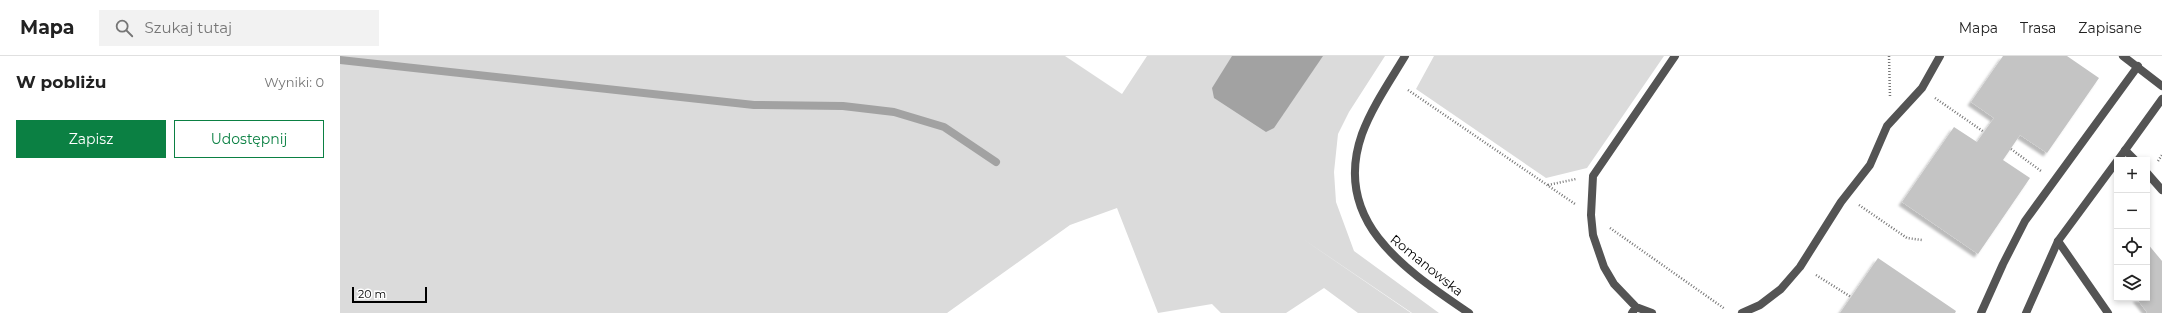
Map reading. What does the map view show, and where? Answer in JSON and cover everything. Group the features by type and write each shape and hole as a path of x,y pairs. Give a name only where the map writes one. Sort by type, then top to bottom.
{"street":[{"name":"Romanowska","path":"1405,56 1368,122 1359,144 1355,166 1359,201 1366,222 1385,247 1412,272 1469,313"},
{"path":"1652,313 1634,310 1614,284 1604,267 1593,235 1591,215 1593,176 1675,56"},
{"path":"1742,313 1760,305 1781,289 1801,265 1846,196 1870,165 1886,126 1922,88 1940,56"},
{"path":"2123,56 2138,66 2162,86"},
{"path":"1981,313 2003,264 2025,221 2138,66"},
{"path":"2120,157 2162,99"},
{"path":"2125,150 2132,157"},
{"path":"2026,313 2058,241 2114,165"},
{"path":"2150,176 2162,190"},
{"path":"2058,241 2108,313"}],"path":[{"path":"1889,56 1890,113 1894,118"},
{"path":"1922,88 1984,132"},
{"path":"1408,90 1731,313"},
{"path":"2011,149 2054,180"},
{"path":"1547,185 1593,176"},
{"path":"1846,196 1908,238 1922,240"},
{"path":"1801,265 1851,297"}],"shaded area":[{"path":"340,56 1065,56 1122,94 1147,56 1385,56 1349,112 1338,134 1334,172 1336,202 1354,251 1439,313 1412,313 1300,237 1411,313 1358,313 1324,288 1286,313 1221,313 1212,304 1158,313 1117,208 1070,225 947,313 340,313"},
{"path":"1232,56 1323,56 1274,128 1266,132 1214,98 1212,88"},
{"path":"1434,56 1664,56 1587,168 1546,178 1416,89"}],"building":[{"path":"2003,56 2067,56 2099,78 2047,153 2020,135 2003,160 2030,178 1978,254 1902,202 1954,127 1977,142 1994,118 1971,102"},
{"path":"2150,247 2162,261 2162,313 2146,313 2147,312 2138,301 2150,301"},
{"path":"1878,258 1956,311 1955,313 1840,313"}],"waterway":[{"path":"340,60 754,105 843,106 894,112 944,127 996,162"}]}
